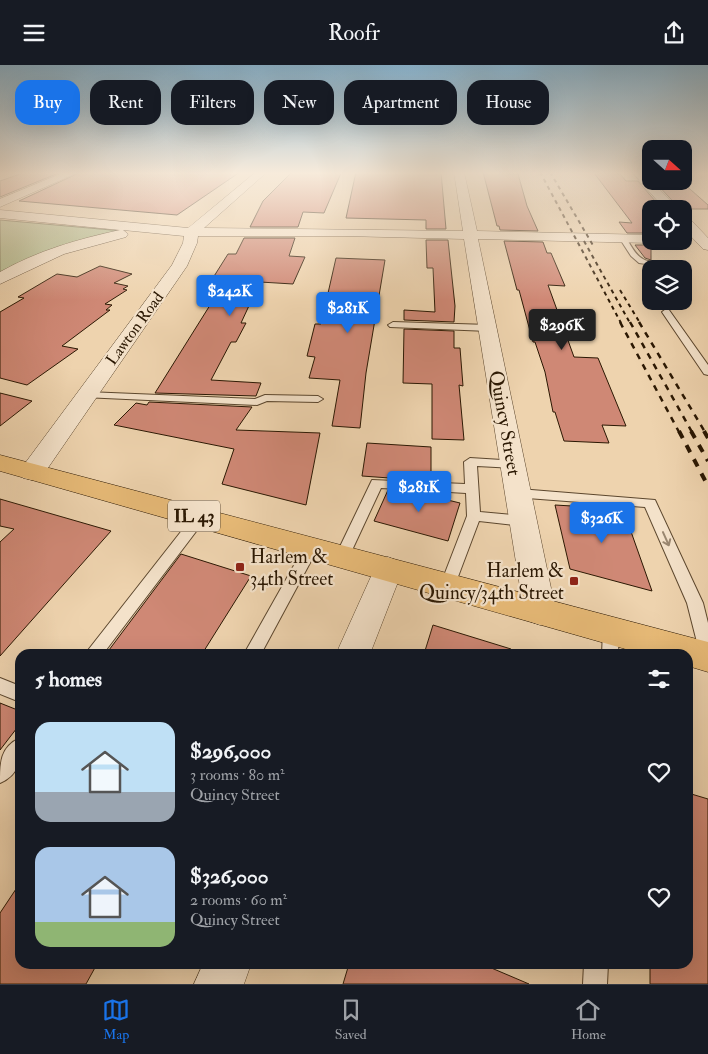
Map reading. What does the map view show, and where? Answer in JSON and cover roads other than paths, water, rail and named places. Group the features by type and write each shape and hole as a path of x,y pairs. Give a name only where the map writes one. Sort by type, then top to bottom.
{"main road":[{"name":"IL 43","path":"0,463 540,611 610,642 659,649"},
{"name":"IL 43","path":"693,654 708,656"}],"street":[{"path":"9,215 191,232 642,239"},
{"path":"191,232 211,215"},
{"name":"Quincy Street","path":"468,215 540,611"},
{"path":"0,279 32,262 78,245 104,237 152,229"},
{"path":"692,229 706,242"},
{"name":"Lawton Road","path":"32,472 179,266 190,243 191,232"},
{"path":"692,241 706,242"},
{"path":"355,649 388,569"},
{"path":"218,984 225,969"}],"lane":[{"path":"624,239 639,261 642,262"},
{"path":"666,312 708,372"},
{"path":"393,325 489,328"},
{"path":"87,395 256,402 265,398 318,399"},
{"path":"448,586 474,516 470,461 513,465"},
{"path":"342,557 377,483 472,489"},
{"path":"519,494 650,503 695,603 708,656"},
{"path":"474,516 524,521"},
{"path":"97,649 199,518"},
{"path":"255,649 311,548"},
{"path":"0,686 15,692"},
{"path":"0,773 15,754"},
{"path":"595,984 596,969"}],"railway":[{"path":"563,215 621,323"},
{"path":"575,215 594,247"},
{"path":"584,241 630,323"},
{"path":"620,290 640,323"},
{"path":"620,322 679,432"},
{"path":"630,322 692,432"},
{"path":"639,322 705,432"},
{"path":"679,431 708,486"},
{"path":"691,431 708,461"},
{"path":"704,431 708,438"}],"place":[{"name":"Harlem & 34th Street","path":"240,567"},
{"name":"Harlem & Quincy/34th Street","path":"574,581"}]}
